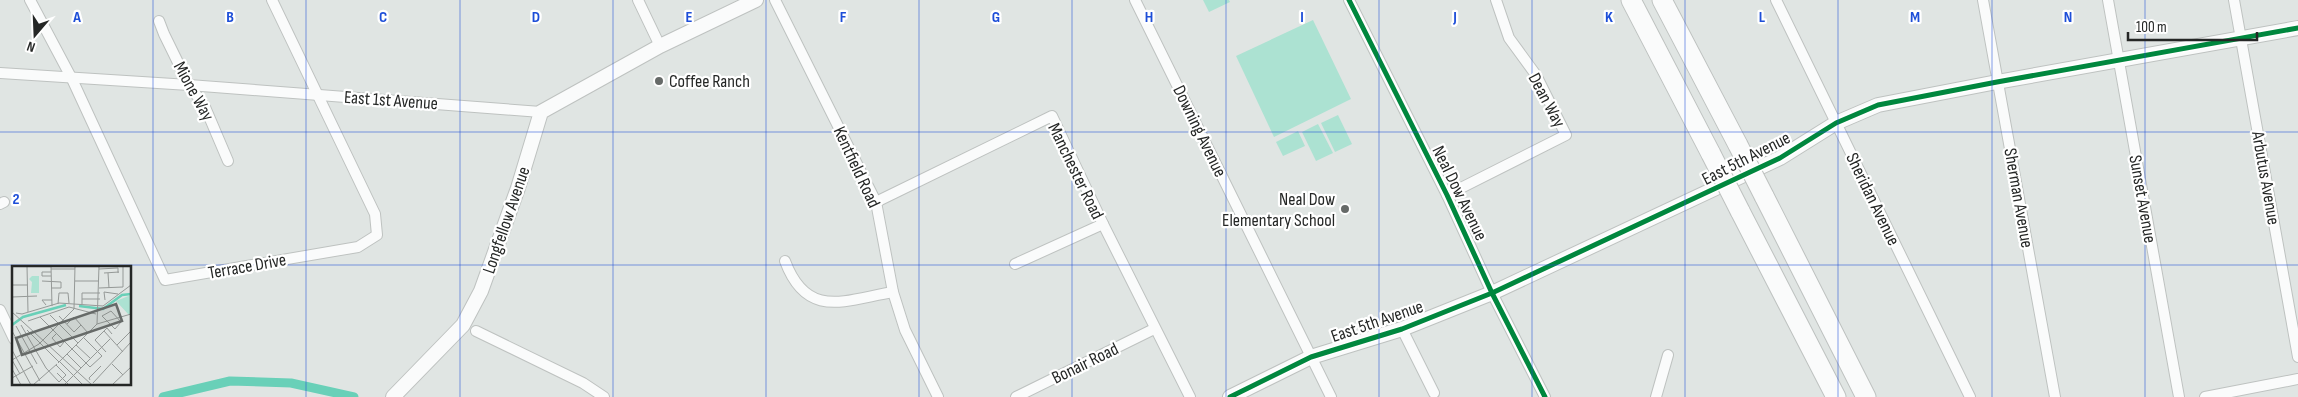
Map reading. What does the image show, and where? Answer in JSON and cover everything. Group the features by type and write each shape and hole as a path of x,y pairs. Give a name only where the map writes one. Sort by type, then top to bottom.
{"highway":[{"path":"1623,0 1630,12 1644,26"},
{"path":"1631,0 1836,397"},
{"path":"1664,0 1671,19 1738,145 1866,397"}],"street":[{"name":"Terrace Drive","path":"30,0 72,79 165,280 358,247 377,235 375,214 272,0"},
{"path":"638,0 660,46"},
{"path":"541,112 660,46 756,0"},
{"name":"Kentfield Road","path":"776,0 876,202 893,292 905,330 938,397"},
{"name":"Downing Avenue","path":"1135,0 1331,397"},
{"name":"Neal Dow Avenue","path":"1349,0 1447,195 1492,293 1545,397"},
{"name":"Dean Way","path":"1447,195 1566,136 1536,75 1509,38 1496,0"},
{"name":"Sheridan Avenue","path":"1776,0 1970,397"},
{"name":"Sherman Avenue","path":"1983,0 2055,397"},
{"name":"Sunset Avenue","path":"2108,0 2179,397"},
{"name":"Arbutus Avenue","path":"2234,0 2298,357"},
{"name":"Mione Way","path":"160,21 164,34 190,84 205,107 228,161"},
{"name":"East 5th Avenue","path":"1230,397 1312,357 1402,329 1492,293 1780,158 1836,123 1889,102 2298,28"},
{"name":"East 1st Avenue","path":"0,74 190,84 541,112"},
{"name":"Longfellow Avenue","path":"393,397 419,369 470,328 481,291 518,188 541,112"},
{"name":"Manchester Road","path":"876,202 1052,116 1154,329 1190,397"},
{"path":"1015,264 1103,224"},
{"path":"785,262 790,275 801,291 819,301 842,300 893,292"},
{"path":"0,310 12,335"},
{"path":"470,328 583,383 604,397"},
{"name":"Bonair Road","path":"1016,397 1154,329"},
{"path":"1402,329 1434,393"},
{"path":"1656,397 1668,355"},
{"path":"2206,397 2298,379"}],"green space":[{"path":"1203,0 1229,0 1230,2 1209,12"},
{"path":"1313,20 1351,99 1274,137 1236,56"},
{"path":"1338,115 1352,144 1335,152 1321,123"},
{"path":"1318,124 1333,153 1316,161 1302,132"},
{"path":"1298,131 1305,146 1283,156 1276,142"}],"waterway":[{"path":"163,397 230,381 291,383 354,397"}],"cycle path":[{"path":"1349,0 1447,195 1492,293 1545,397"},
{"path":"1230,397 1311,357 1402,329 1492,293 1780,158 1836,123 1878,105 2298,28"}],"place":[{"name":"Coffee Ranch","path":"659,81"},
{"name":"Neal Dow Elementary School","path":"1345,209"}]}
